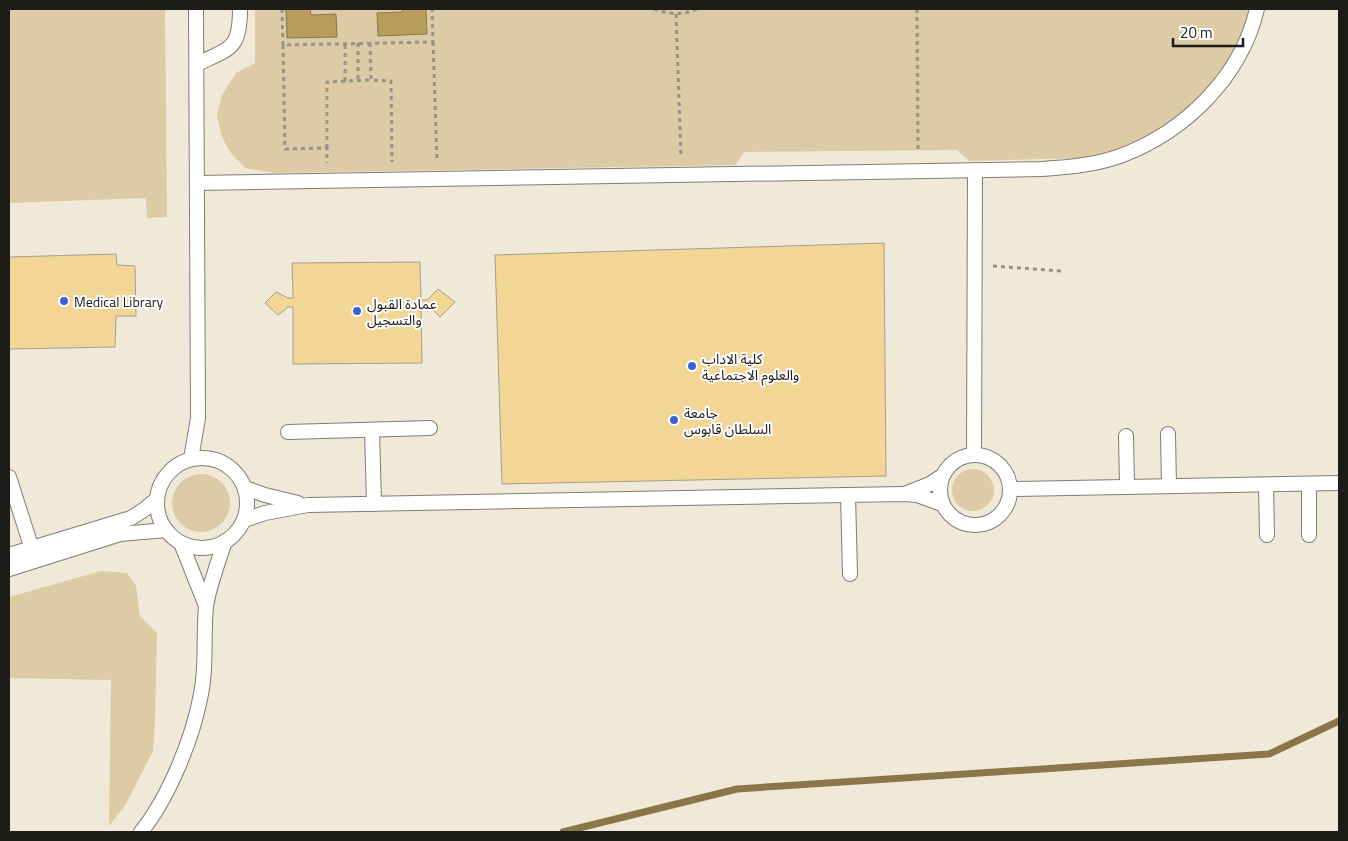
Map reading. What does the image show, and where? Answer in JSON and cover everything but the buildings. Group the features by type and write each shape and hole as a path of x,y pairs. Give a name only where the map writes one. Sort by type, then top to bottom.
{"lane":[{"path":"191,458 198,418 196,9"},
{"path":"197,64 228,49 235,41 240,32 240,9"},
{"path":"197,183 975,170 1081,166 1120,156 1156,140 1188,117 1216,90 1238,57 1254,21 1257,9"},
{"path":"974,454 975,170"},
{"path":"198,418 207,458"},
{"path":"288,432 430,428"},
{"path":"372,430 374,504"},
{"path":"1168,434 1169,486"},
{"path":"1126,436 1127,487"},
{"path":"974,454 988,456 1000,464 1008,475 1011,489 1009,503 1001,514 989,523 976,526 962,523 950,515 942,504 939,490 942,476 950,465 961,457 974,454"},
{"path":"191,458 207,458 223,462 236,473 245,488 247,510 244,520 236,532 225,541 211,547 196,547 181,542 166,530 160,521 157,499 160,485 167,473 178,464 191,458"},
{"path":"904,494 942,476"},
{"path":"9,478 32,549"},
{"path":"1308,484 1309,535"},
{"path":"1011,489 1339,484"},
{"path":"1266,485 1267,535"},
{"path":"245,488 265,495 308,505"},
{"path":"244,520 279,509 308,505 904,494 917,495 942,504"},
{"path":"848,495 850,574"},
{"path":"9,556 131,518 157,499"},
{"path":"9,568 120,534 166,530"},
{"path":"141,832 154,816 173,779 202,694 206,606 225,541"},
{"path":"181,542 206,606"}],"path":[{"path":"282,9 285,149 327,148"},
{"path":"432,9 438,179"},
{"path":"654,9 676,14 697,9"},
{"path":"917,9 918,171"},
{"path":"676,14 682,175"},
{"path":"283,45 433,42"},
{"path":"358,43 358,81"},
{"path":"370,43 371,80"},
{"path":"345,44 345,81"},
{"path":"326,181 327,82 371,80 391,81 392,180"},
{"path":"1004,266 1061,271"}],"shaded area":[{"name":"جامعة السلطان قابوس","path":"9,9 1339,9 1339,832 9,832"},
{"path":"9,9 165,9 167,217 147,218 146,198 9,203"},
{"path":"255,9 1252,9 1227,70 1185,114 1117,149 1081,158 969,161 957,150 744,152 735,165 274,173 245,168 229,151 221,134 217,115 222,95 236,73 255,63"},
{"path":"286,9 310,9 311,15 336,14 337,37 287,38"},
{"path":"403,9 426,9 427,34 378,36 377,13 402,12"},
{"path":"969,469 977,469 988,475 994,490 988,505 977,511 969,511 958,505 952,494 952,486 958,475"},
{"path":"195,474 207,474 222,482 230,497 230,509 222,524 207,532 195,532 180,524 172,509 172,497 180,482"},
{"path":"101,571 127,573 136,586 140,616 157,633 153,751 126,804 109,826 111,680 9,678 9,597"}],"waterway":[{"path":"563,832 737,789 1269,754 1339,721"}],"place":[{"name":"Medical Library","path":"64,301"},
{"name":"عمادة القبول والتسجيل","path":"357,311"},
{"name":"كلية الاداب والعلوم الاجتماعية","path":"692,366"},
{"name":"جامعة السلطان قابوس","path":"674,420"}]}
